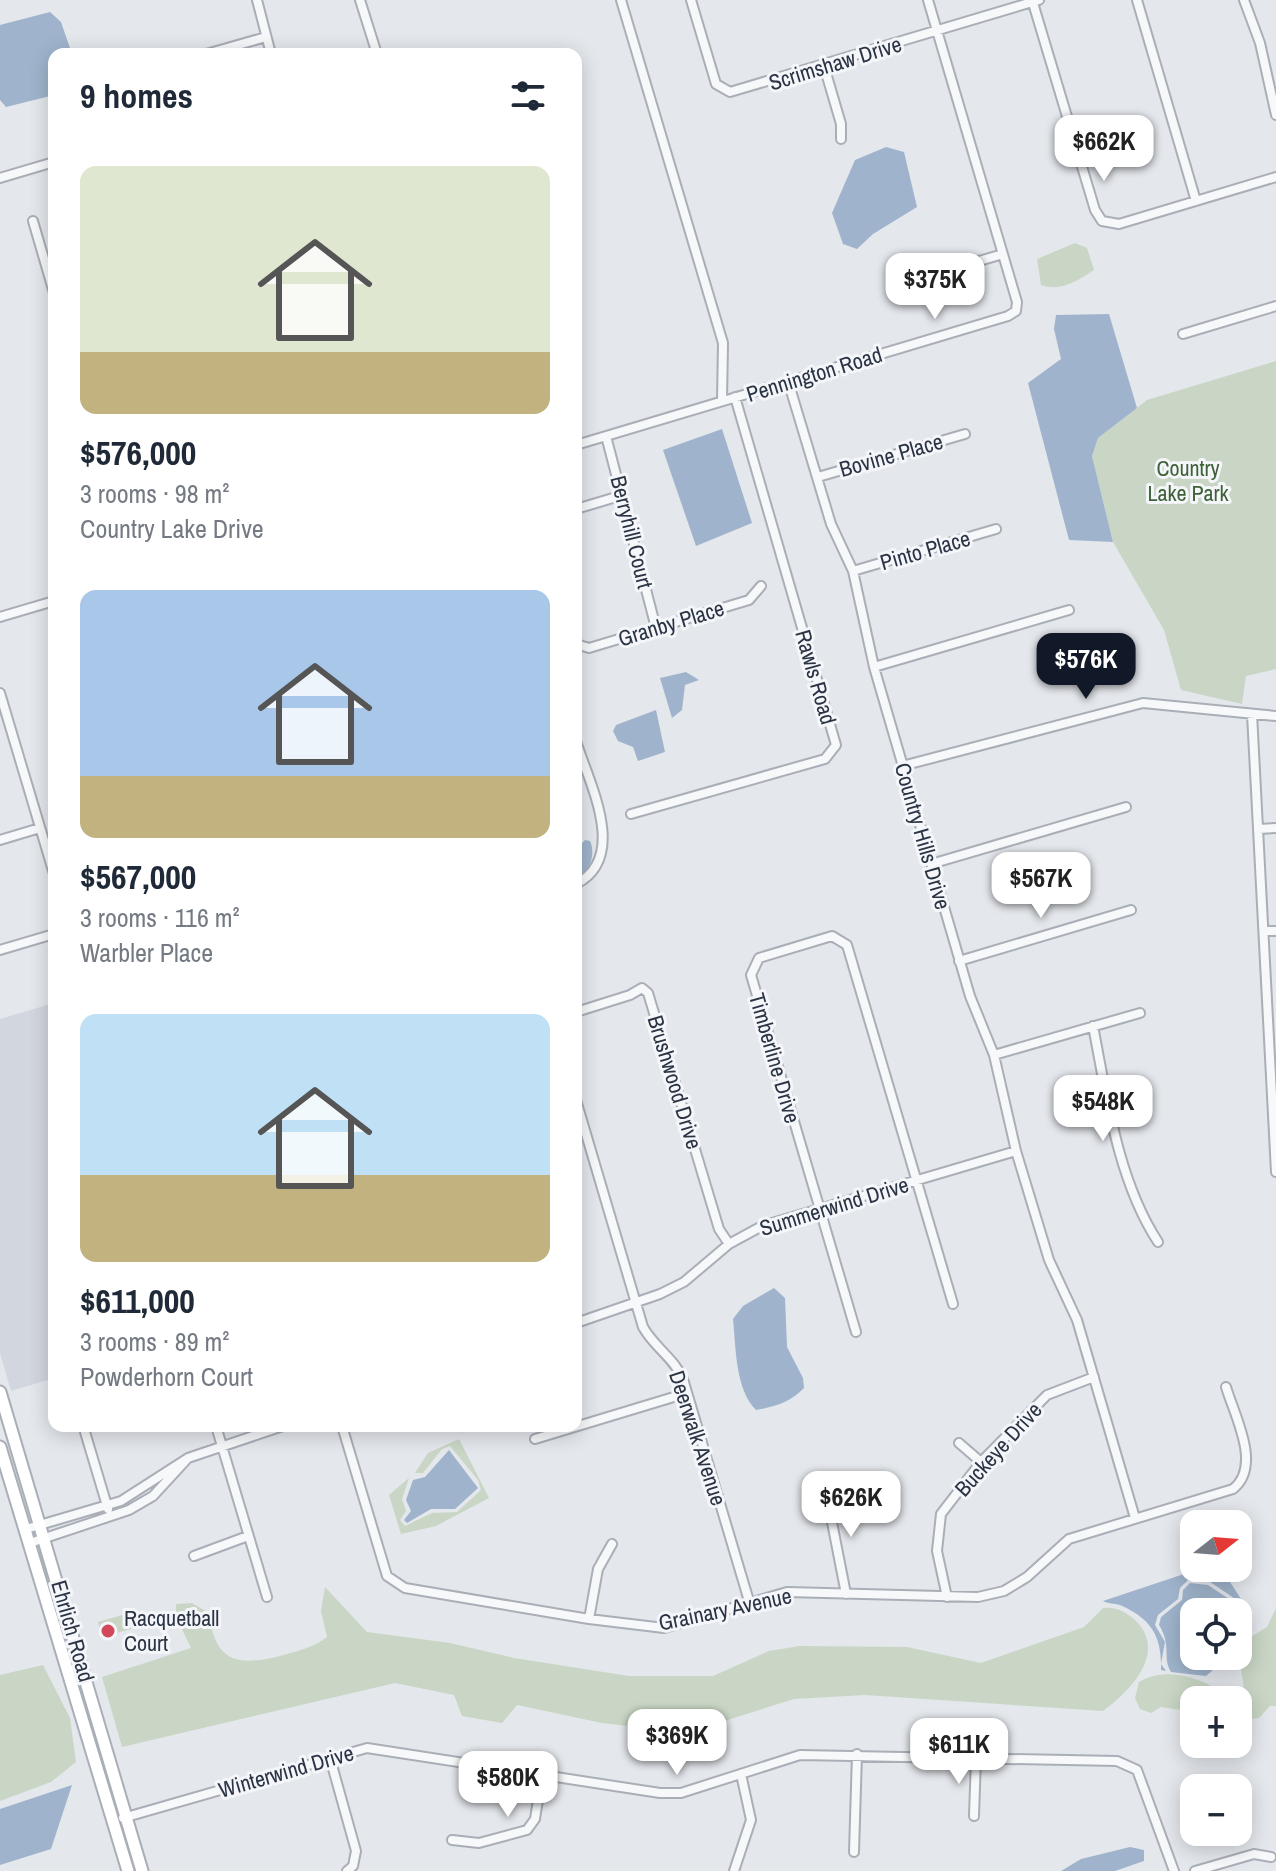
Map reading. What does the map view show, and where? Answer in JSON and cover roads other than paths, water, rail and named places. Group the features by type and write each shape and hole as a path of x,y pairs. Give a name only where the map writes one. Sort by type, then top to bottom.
{"main road":[{"name":"Ehrlich Road","path":"0,1392 42,1524 142,1871"},
{"name":"Ehrlich Road","path":"0,1447 128,1871"}],"street":[{"path":"257,0 269,48"},
{"path":"360,0 375,48"},
{"path":"621,0 723,343 722,401"},
{"name":"Scrimshaw Drive","path":"692,0 713,75 722,90 740,91 1036,1"},
{"name":"Pennington Road","path":"582,443 1008,316 1016,311 1017,302 928,0"},
{"path":"1137,0 1196,201"},
{"path":"1244,0 1260,43 1276,115"},
{"path":"1036,1 1095,210 1102,221 1119,224 1276,177"},
{"path":"227,48 266,37"},
{"path":"824,66 841,124 841,139"},
{"path":"0,178 48,164"},
{"path":"33,221 48,272"},
{"path":"938,273 1003,254"},
{"path":"1183,334 1276,306"},
{"name":"Country Hills Drive","path":"788,381 831,524 853,571 874,667 902,766 959,961 994,1055 1016,1151 1049,1260 1077,1320 1135,1518"},
{"name":"Rawls Road","path":"631,814 825,759 836,745 735,397"},
{"name":"Bovine Place","path":"818,477 965,434"},
{"name":"Berryhill Court","path":"606,436 656,628"},
{"path":"582,507 623,495"},
{"name":"Pinto Place","path":"853,571 996,529"},
{"name":"Granby Place","path":"582,646 589,648 749,600 761,586"},
{"path":"0,617 48,603"},
{"path":"874,667 1069,610"},
{"path":"0,693 48,854"},
{"path":"902,766 1143,703 1276,716"},
{"path":"1252,714 1276,1172"},
{"path":"0,730 10,727"},
{"path":"582,762 604,841 598,864 582,879"},
{"path":"931,864 1126,807"},
{"path":"0,840 40,828"},
{"path":"1258,829 1276,828"},
{"path":"959,961 1131,910"},
{"path":"1264,931 1276,931"},
{"path":"0,950 48,936"},
{"name":"Timberline Drive","path":"856,1332 751,975 759,958 817,940 832,936 847,945 953,1304"},
{"name":"Brushwood Drive","path":"582,1010 630,995 642,988 648,993 719,1229 729,1244"},
{"path":"994,1055 1140,1013"},
{"path":"1093,1026 1109,1108 1141,1217 1158,1242"},
{"name":"Deerwalk Avenue","path":"582,1120 649,1337 677,1365 687,1393 749,1601"},
{"name":"Summerwind Drive","path":"582,1321 637,1305 684,1282 729,1244 762,1226 1016,1151"},
{"name":"Buckeye Drive","path":"947,1597 937,1551 941,1514 981,1462 1047,1395 1094,1377"},
{"name":"Grainary Avenue","path":"344,1432 387,1576 405,1588 589,1619 664,1628 787,1592 978,1597 1004,1591 1027,1577 1069,1539 1233,1489 1244,1480 1248,1462 1226,1387"},
{"path":"582,1425 687,1393"},
{"path":"85,1432 110,1518"},
{"path":"218,1432 267,1597"},
{"path":"26,1529 133,1495 188,1458 263,1432"},
{"path":"535,1439 558,1432"},
{"path":"959,1443 981,1462"},
{"path":"30,1543 110,1518 153,1496 188,1458"},
{"path":"838,1480 829,1507 846,1594"},
{"path":"194,1556 248,1536"},
{"path":"589,1619 598,1569 612,1544"},
{"name":"Winterwind Drive","path":"114,1821 367,1748 392,1749 660,1793 681,1793 800,1755 1117,1761 1137,1770 1168,1846 1174,1871"},
{"path":"854,1852 857,1754"},
{"path":"330,1758 356,1851 353,1866 347,1871"},
{"path":"974,1816 976,1758"},
{"path":"452,1840 479,1843 527,1830 535,1819 542,1774"},
{"path":"734,1871 751,1820 741,1774"},
{"path":"1195,1871 1254,1854 1271,1857"}],"water":[{"path":"50,12 61,22 70,48 48,48 48,96 6,107 0,100 0,25"},
{"path":"886,147 904,152 917,207 873,234 857,249 843,244 832,213 855,160"},
{"path":"1109,314 1137,408 1098,438 1092,456 1113,542 1069,540 1028,383 1061,359 1054,329 1056,315"},
{"path":"722,429 752,523 696,546 663,450"},
{"path":"686,672 699,680 685,685 682,710 672,718 660,678"},
{"path":"656,710 665,752 638,761 633,747 618,741 613,731 616,725"},
{"path":"590,841 592,857 582,874 582,843"},
{"path":"774,1288 785,1298 787,1347 803,1378 804,1388 782,1403 756,1410 740,1379 733,1319 743,1306"},
{"path":"449,1450 478,1488 455,1509 431,1509 407,1523 404,1520 411,1511 406,1500 413,1480 425,1477"},
{"path":"1180,1575 1180,1582 1186,1582 1180,1588 1178,1599 1158,1615 1155,1625 1165,1642 1161,1664 1160,1648 1153,1630 1140,1616 1120,1605 1103,1601"},
{"path":"1210,1582 1230,1582 1240,1598 1234,1598"},
{"path":"1190,1583 1208,1585 1228,1598 1182,1598 1183,1590"},
{"path":"1180,1602 1180,1670 1213,1670 1206,1676 1171,1672 1159,1625 1161,1617"},
{"path":"72,1785 51,1849 0,1865 0,1809"},
{"path":"1130,1847 1144,1850 1144,1861 1115,1871 1061,1871 1081,1859"}],"place":[{"name":"Racquetball Court","path":"108,1631"}],"park label":[{"name":"Country Lake Park","path":"1188,480"}]}
